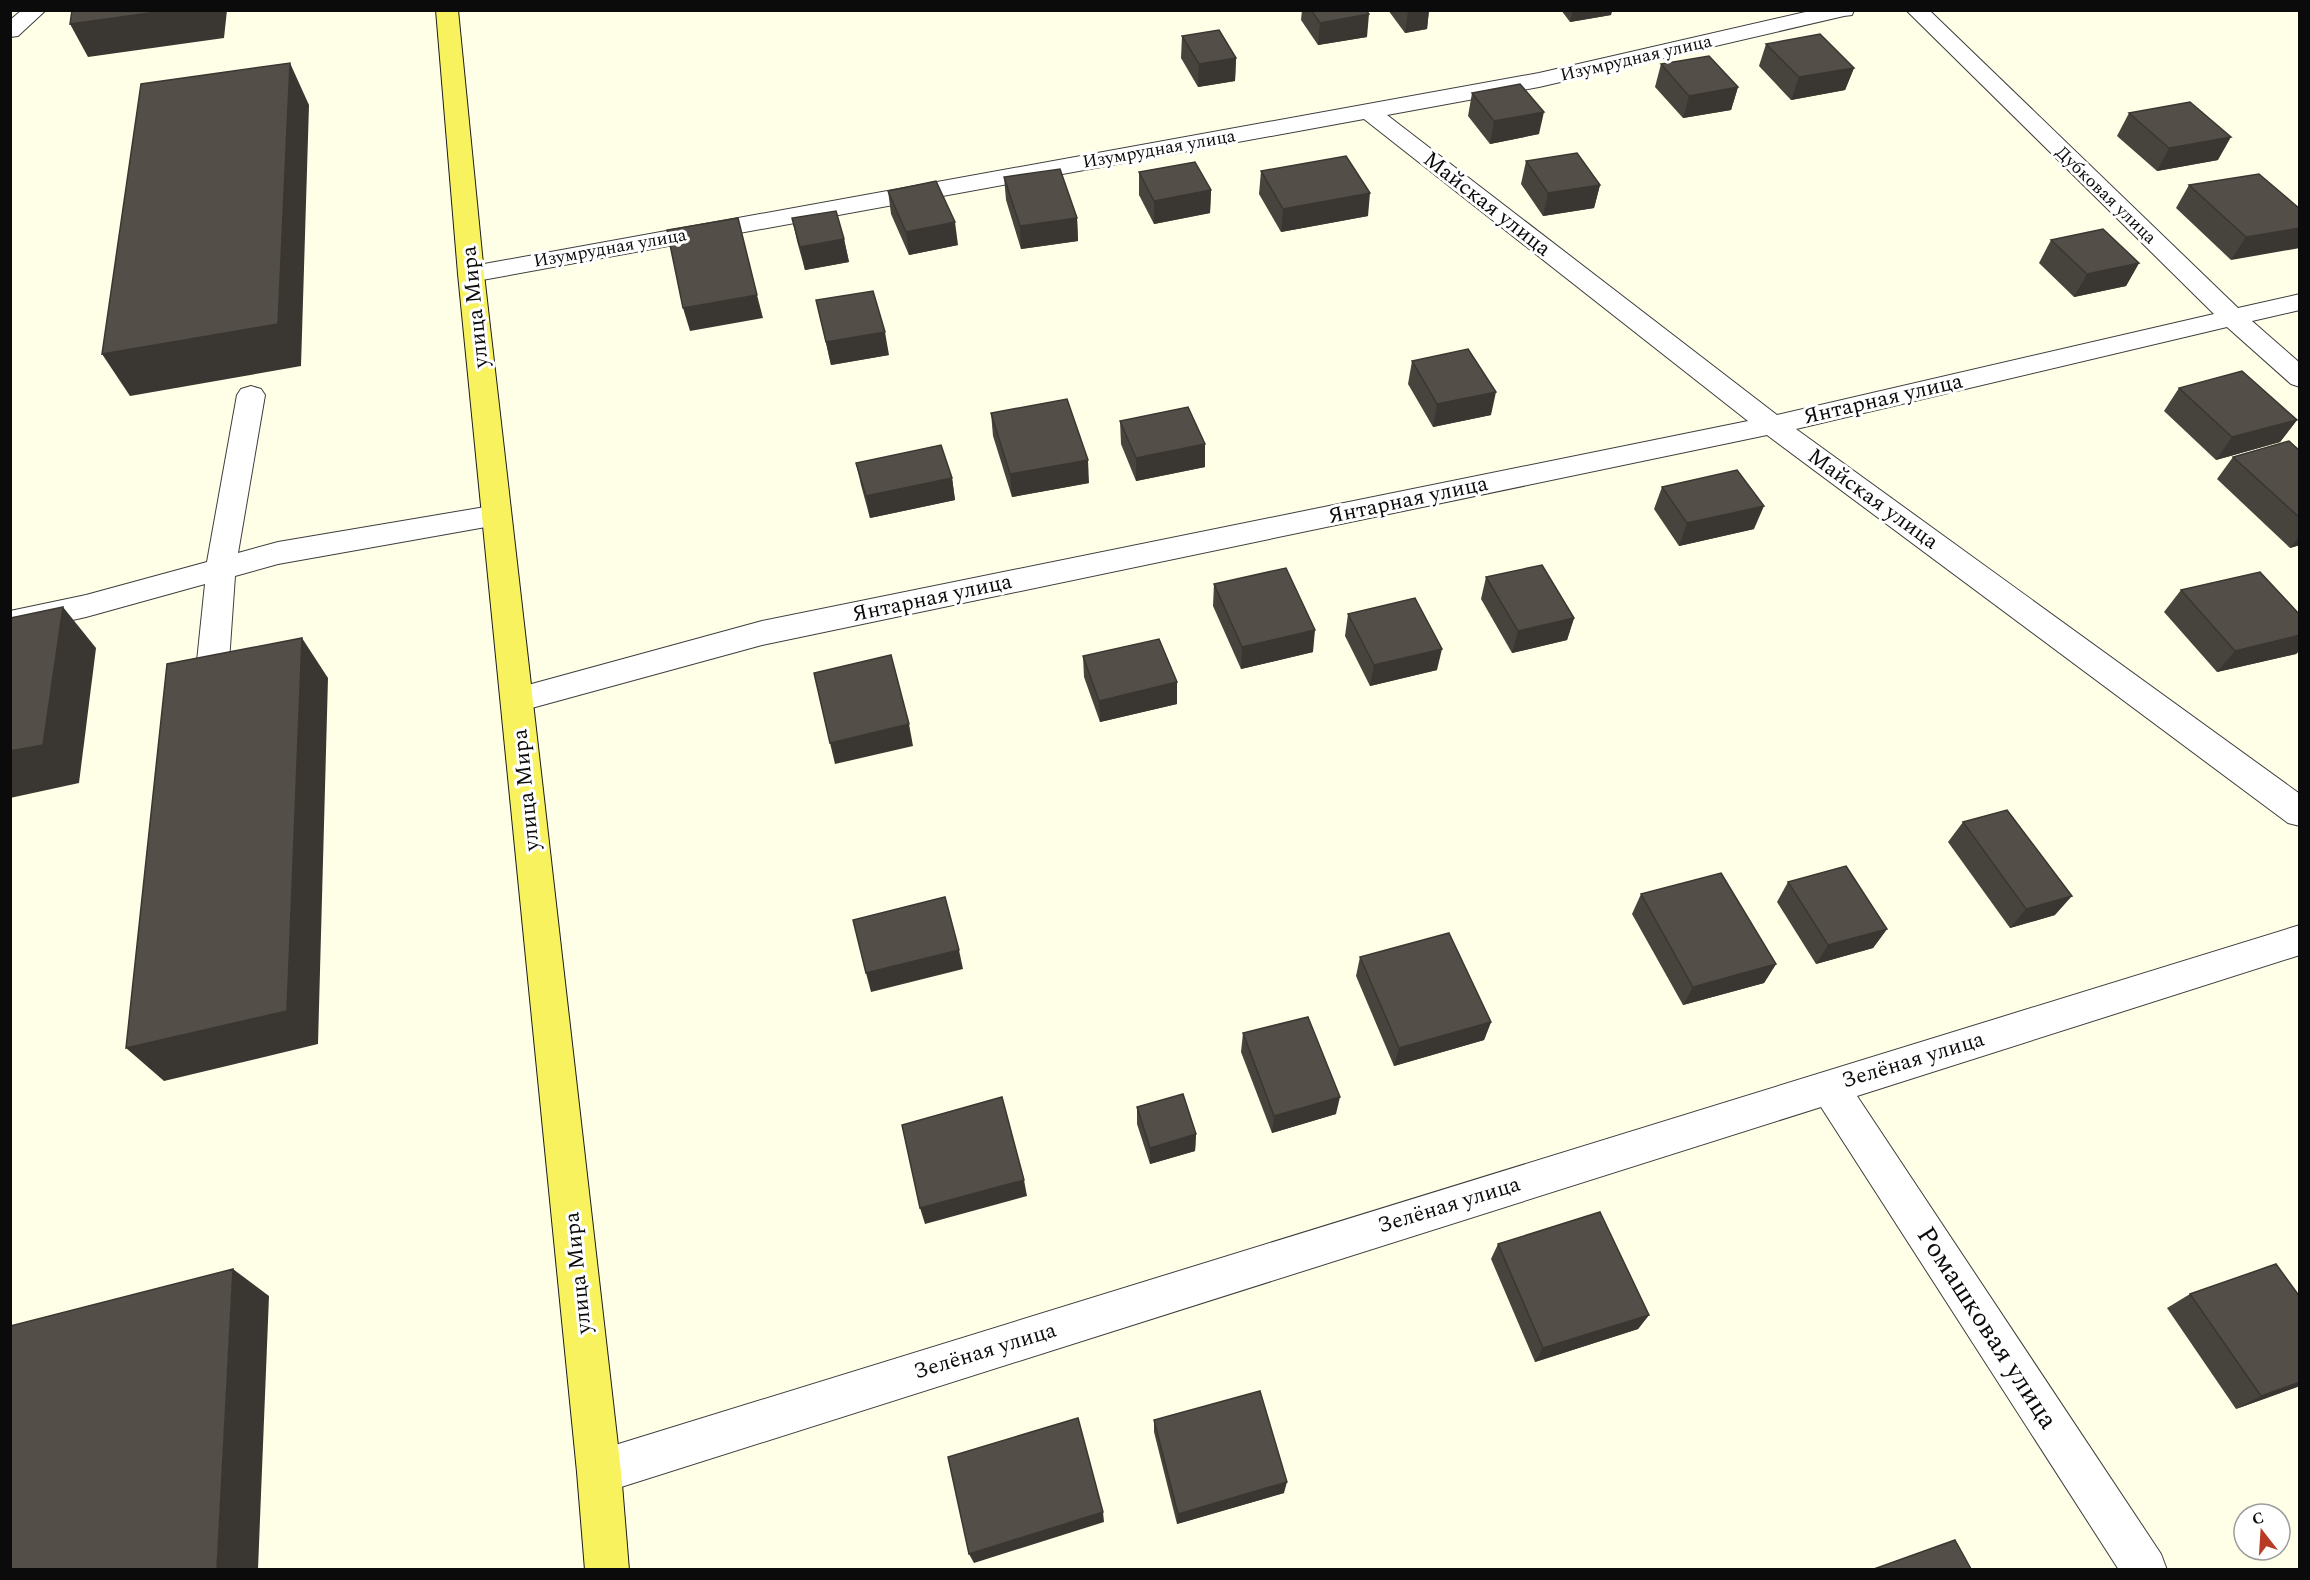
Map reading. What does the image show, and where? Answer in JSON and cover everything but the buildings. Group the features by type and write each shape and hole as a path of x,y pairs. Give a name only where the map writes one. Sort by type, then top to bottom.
{"main road":[{"name":"улица Мира","path":"447,10 471,274 599,1472 607,1569"}],"street":[{"path":"10,31 36,10"},
{"name":"Изумрудная улица","path":"471,274 1539,80 1844,10"},
{"name":"Дубковая улица","path":"1916,10 2233,318 2300,378"},
{"name":"Майская улица","path":"1368,111 1772,425 2300,813"},
{"name":"Янтарная улица","path":"517,700 762,633 1772,425 2300,302"},
{"path":"213,661 221,569 250,395"},
{"path":"10,623 86,606 278,553 497,515"},
{"name":"Зелёная улица","path":"599,1472 2300,940"},
{"name":"Ромашковая улица","path":"1829,1086 2145,1569"}]}
